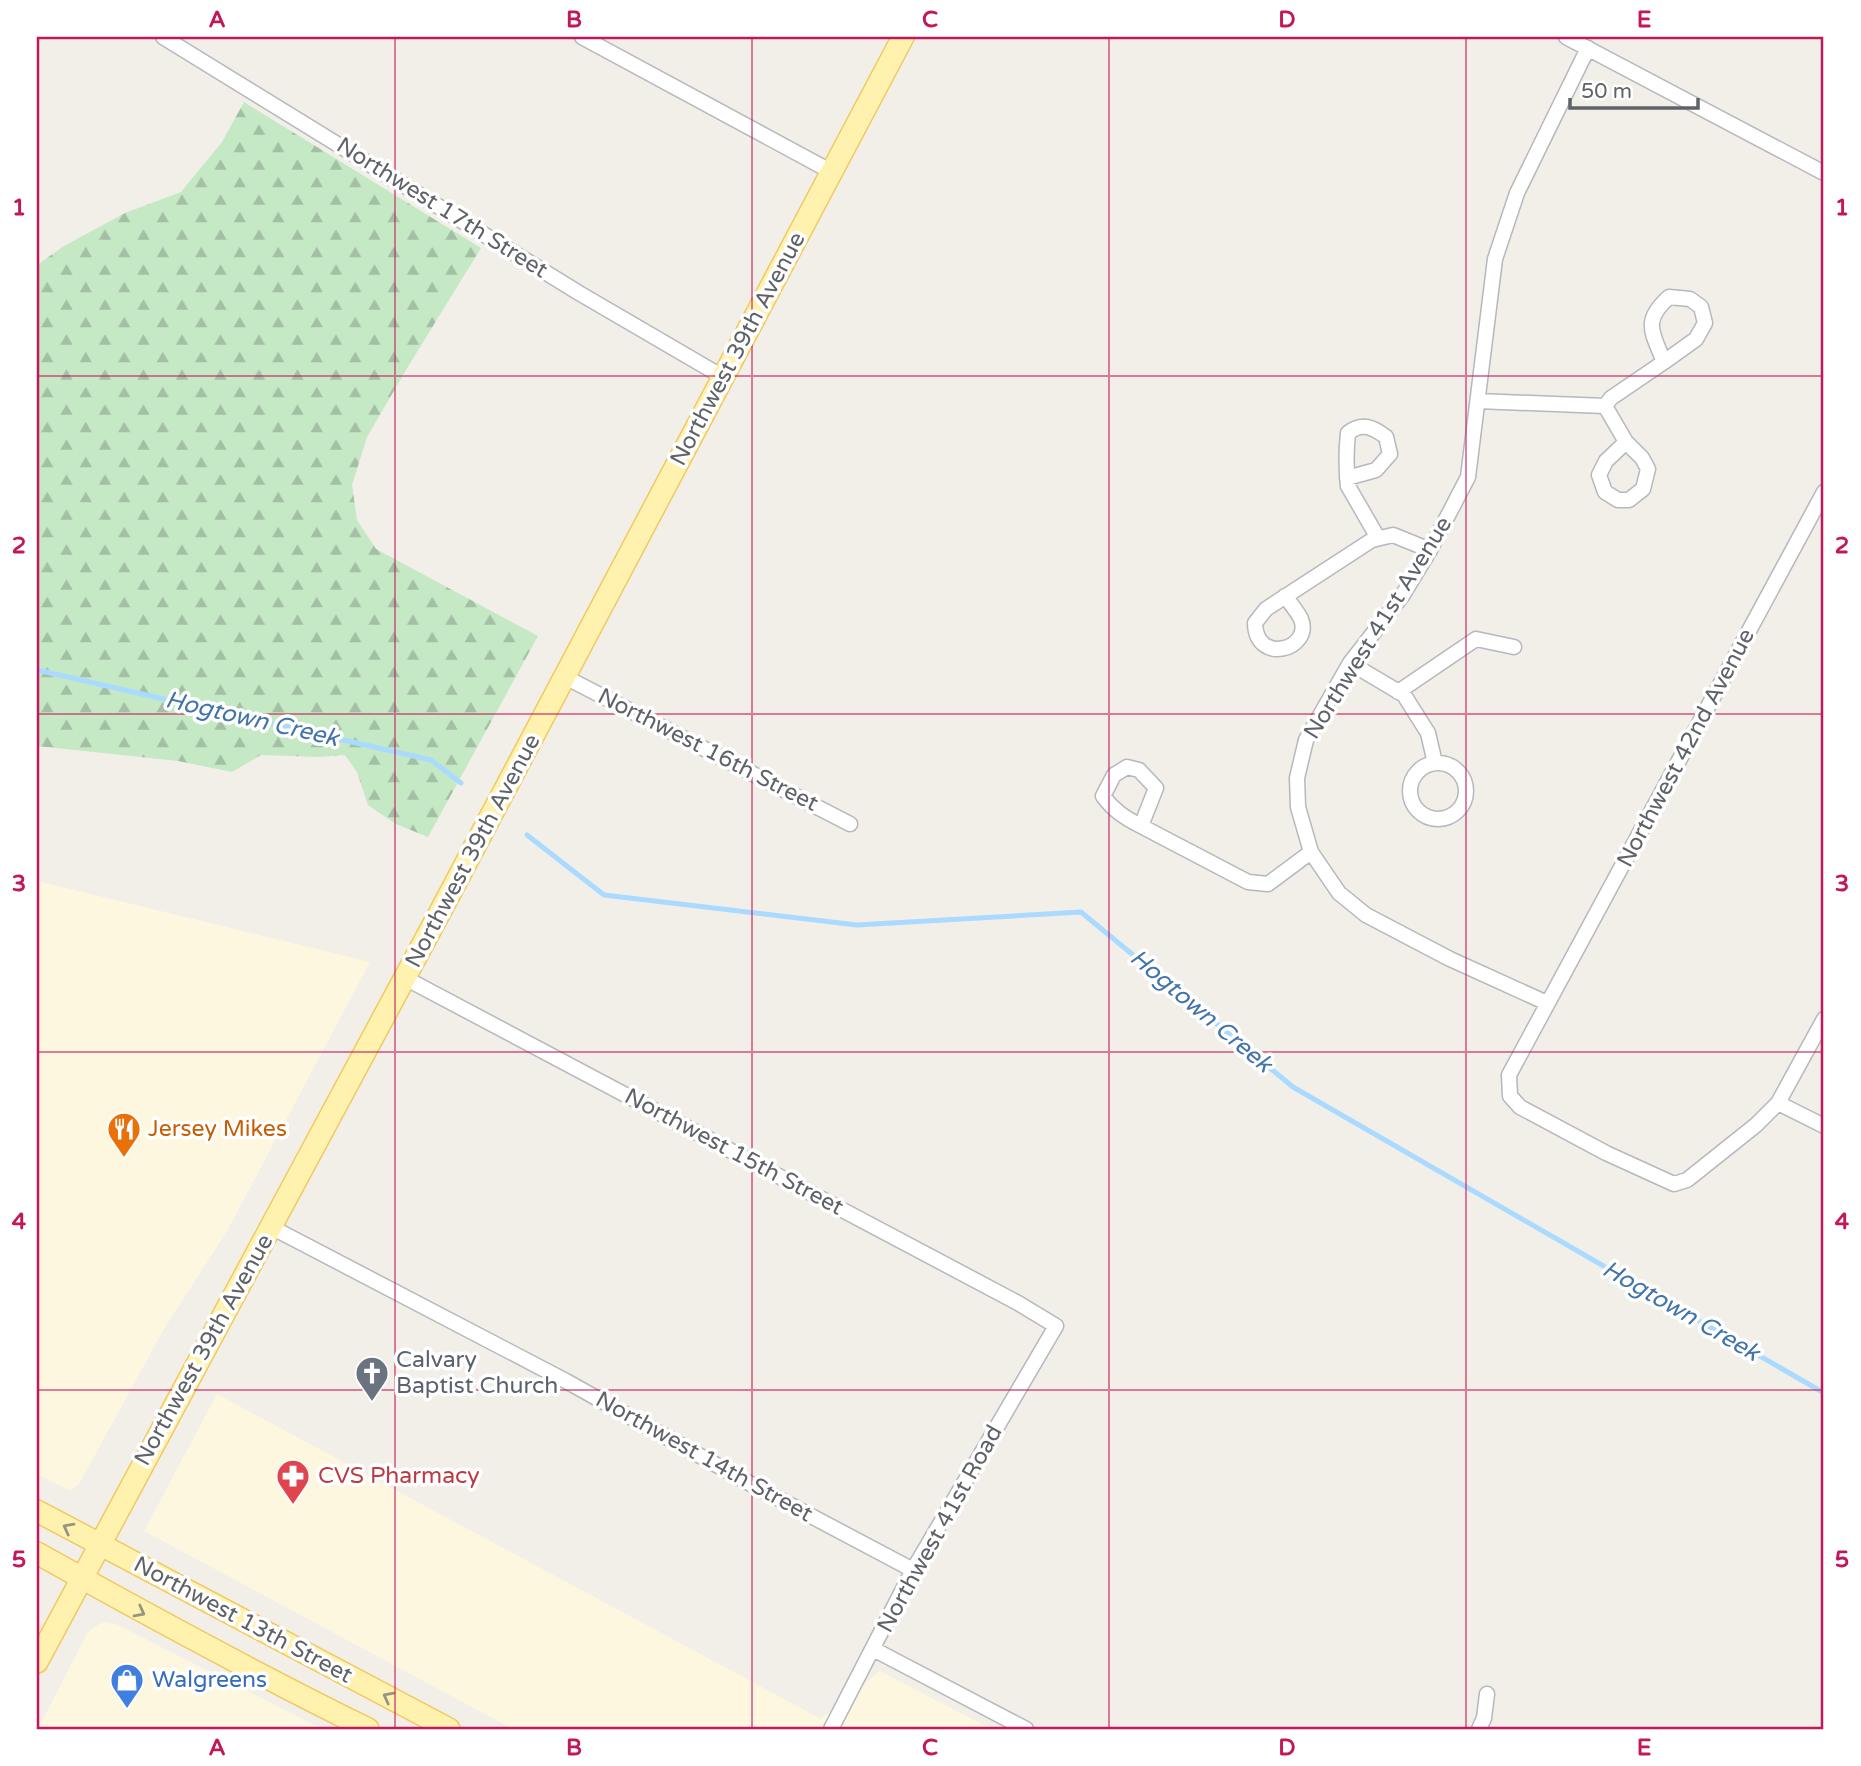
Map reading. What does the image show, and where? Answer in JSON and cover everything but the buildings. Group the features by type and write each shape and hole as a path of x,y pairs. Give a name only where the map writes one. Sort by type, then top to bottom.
{"main road":[{"name":"Northwest 39th Avenue","path":"37,1662 405,978 903,37"},
{"name":"Northwest 13th Street","path":"37,1511 449,1729"},
{"name":"Northwest 13th Street","path":"37,1553 262,1676 368,1729"}],"street":[{"name":"Northwest 17th Street","path":"163,37 579,293 723,377"},
{"path":"582,37 832,172"},
{"path":"1566,37 1824,173"},
{"name":"Northwest 41st Avenue","path":"1547,1003 1450,959 1366,915 1339,893 1311,852 1298,807 1297,778 1306,740 1350,663 1402,596 1430,550 1468,477 1496,259 1517,193 1588,48"},
{"path":"1605,406 1611,398 1664,362 1696,339 1705,323 1701,307 1690,299 1669,297 1656,309 1650,327 1664,362"},
{"path":"1478,401 1605,406"},
{"path":"1605,406 1626,442"},
{"path":"1347,478 1348,486 1378,538"},
{"name":"Northwest 42nd Avenue","path":"1547,1003 1824,492"},
{"path":"1285,596 1378,538 1393,535 1430,550"},
{"path":"1398,692 1476,639 1514,647"},
{"path":"1350,663 1404,695 1428,733 1436,763"},
{"name":"Northwest 16th Street","path":"565,677 850,824"},
{"path":"1436,763 1445,764 1461,775 1467,793 1458,811 1441,820 1417,811 1410,794 1413,777 1419,770 1436,763"},
{"path":"1141,826 1248,882 1268,884 1311,852"},
{"name":"Northwest 15th Street","path":"405,978 1018,1303 1056,1326 1053,1331"},
{"path":"1547,1003 1509,1075 1510,1096 1520,1107 1606,1153 1674,1184 1687,1180 1756,1125 1779,1103 1824,1019"},
{"path":"1779,1103 1824,1126"},
{"name":"Northwest 14th Street","path":"271,1227 566,1381 747,1482 913,1570"},
{"name":"Northwest 41st Road","path":"831,1729 913,1570 1053,1331"},
{"path":"873,1650 1026,1729"},
{"path":"1479,1729 1484,1718 1487,1694"}],"shaded area":[{"path":"37,881 370,962 227,1231 164,1329 79,1484 70,1491 37,1474"},
{"path":"217,1394 821,1719 880,1671 991,1729 513,1729 144,1531"},
{"path":"105,1622 116,1624 322,1729 38,1729 88,1632"}],"green space":[{"path":"244,102 481,248 367,437 352,485 357,520 376,549 538,636 428,837 396,824 368,805 357,772 345,755 261,755 232,772 178,761 37,746 37,265 64,246 125,213 181,192 222,142"}],"waterway":[{"name":"Hogtown Creek","path":"37,670 431,760 461,783"},
{"name":"Hogtown Creek","path":"527,835 604,895 857,925 1081,912 1293,1087 1824,1393"}],"place":[{"name":"Jersey Mikes","path":"124,1159"},
{"name":"Calvary Baptist Church","path":"372,1403"},
{"name":"CVS Pharmacy","path":"293,1506"},
{"name":"Walgreens","path":"127,1710"}]}
